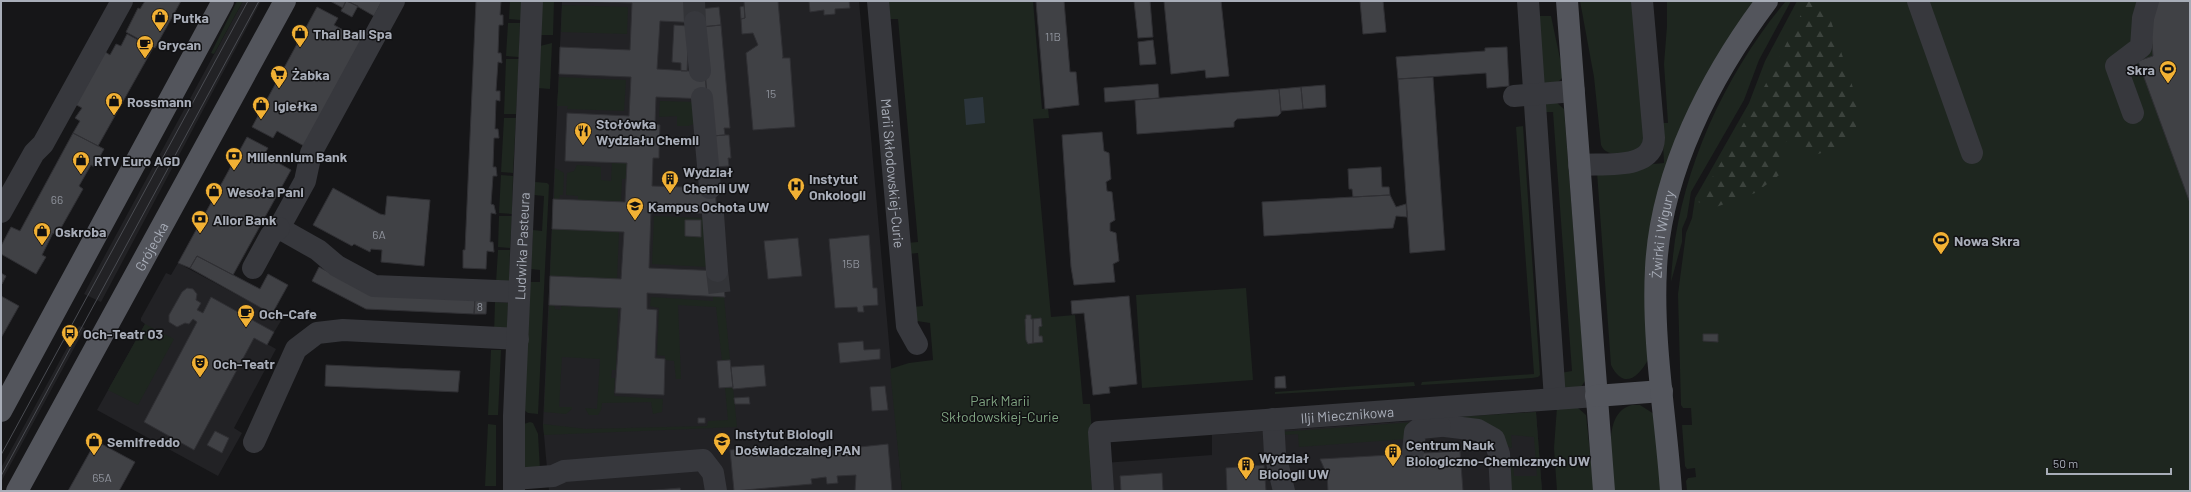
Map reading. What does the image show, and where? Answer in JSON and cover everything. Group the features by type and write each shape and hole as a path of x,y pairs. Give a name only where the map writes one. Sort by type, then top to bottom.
{"main road":[{"path":"1,411 222,1"},
{"name":"Grójecka","path":"17,491 285,1"},
{"path":"1567,1 1604,491"},
{"name":"Żwirki i Wigury","path":"1671,491 1657,342 1656,274 1659,237 1669,191 1688,139 1710,91 1730,56 1767,1"},
{"path":"1596,396 1662,391"}],"street":[{"path":"1,212 34,153 43,144 122,1"},
{"path":"253,268 271,235 279,228 305,180 311,154 394,1"},
{"name":"Ludwika Pasteura","path":"514,485 514,424 532,1"},
{"name":"Marii Skłodowskiej-Curie","path":"878,1 907,326 917,344"},
{"path":"1528,1 1524,95 1555,399"},
{"path":"1579,164 1636,161 1648,156 1652,149 1654,138 1642,1"},
{"path":"1918,1 1972,154"},
{"path":"2133,113 2116,66 2141,47 2143,18 2148,1"},
{"path":"695,22 700,71"},
{"path":"1524,95 1574,91"},
{"path":"702,98 710,188"},
{"path":"713,214 717,271"},
{"path":"279,228 318,250 337,266 374,286 519,292"},
{"path":"254,442 296,348 317,333 343,330 518,339"},
{"name":"Ilji Miecznikowa","path":"1103,491 1099,432 1273,419 1437,417 1555,399 1596,396"},
{"path":"1413,452 1415,432 1437,417 1478,430 1494,439 1499,454 1501,491"},
{"path":"1273,419 1275,454 1284,491"},
{"path":"514,485 553,476 564,471 703,460 713,473 716,491"}],"shaded area":[{"path":"243,1 261,1 101,302 84,294"},
{"path":"562,1 859,1 902,491 549,491 543,424"},
{"path":"983,97 985,123 966,125 964,99"},
{"path":"178,263 282,319 267,344 276,349 234,428 242,433 218,476 97,410 145,324 141,321 141,318 166,273 171,275"},
{"path":"79,326 85,328 1,482 1,468"},
{"path":"1536,412 1542,491 1092,491 1090,464 1212,455 1212,435"}],"green space":[{"path":"237,1 243,1 214,54 211,53"},
{"path":"510,1 522,1 521,20 509,19"},
{"path":"542,1 554,1 553,35 541,35"},
{"name":"Park Marii Skłodowskiej-Curie","path":"886,1 1033,1 1042,109 1048,108 1049,118 1033,119 1051,317 1075,315 1083,404 1090,404 1094,464 1090,464 1092,491 902,491 890,369 909,363 933,360 930,323 917,321 913,307 923,306 918,253 908,254 907,243 918,242 898,19 887,19"},
{"path":"1580,1 1637,1 1644,141 1638,151 1617,154 1607,152 1601,145 1594,77"},
{"path":"1667,1 1756,1 1691,108 1648,360 1644,367 1635,376 1630,379 1625,379 1620,377 1611,365 1597,172 1602,169 1664,163 1662,123 1668,123 1664,64"},
{"path":"1786,1 1791,1 1759,60 1744,100 1691,192 1687,217 1682,229 1682,242 1671,282 1674,244 1682,207 1692,169 1706,132 1742,63 1763,31"},
{"name":"Nowa Skra","path":"1797,1 2190,1 2190,491 1687,491 1686,481 1688,478 1696,477 1695,468 1687,469 1685,466 1682,425 1692,425 1691,408 1683,408 1681,405 1678,294 1686,233 1692,218 1695,198 1749,103 1765,61"},
{"path":"1808,1 1815,1 1829,15 1857,100 1856,129 1843,146 1812,156 1788,140 1783,145 1782,173 1755,193 1716,207 1698,202 1760,95"},
{"path":"562,5 628,7 627,34 561,32"},
{"path":"1536,16 1551,16 1562,68 1562,78 1557,83 1544,83"},
{"path":"508,23 520,23 519,57 506,56"},
{"path":"552,43 550,89 538,88 540,46"},
{"path":"506,59 519,59 516,114 504,114"},
{"path":"559,77 626,80 624,111 567,109 568,106 557,106"},
{"path":"660,101 696,102 694,124 688,126 677,126 677,116 659,117"},
{"path":"1556,102 1564,109 1585,381 1581,387 1565,387 1560,373 1572,371 1553,112 1541,112 1543,104"},
{"path":"504,118 516,118 513,173 501,172"},
{"path":"1523,126 1540,375 1532,378 1421,385 1422,382 1534,374 1516,127"},
{"path":"612,163 627,163 626,179 622,179 621,202 578,200 578,196 566,195 567,173 574,171 577,165 601,167 601,180 611,181"},
{"path":"555,168 564,173 563,195 560,195 559,200 554,199"},
{"path":"501,175 513,176 512,214 499,213"},
{"path":"535,182 547,183 549,185 538,414 528,413 524,410 530,282 540,282 540,270 531,269 533,230 542,231 544,196 534,195"},
{"path":"499,216 512,216 510,248 498,247"},
{"path":"654,216 704,218 709,267 652,264"},
{"path":"552,229 619,232 617,279 550,276"},
{"path":"498,250 510,250 509,283 496,283"},
{"path":"1246,288 1253,380 1142,388 1136,295"},
{"path":"651,297 713,301 713,297 724,297 730,360 722,361 716,307 678,305 681,379 676,379 674,361 665,360 665,356 657,355 659,308 650,306"},
{"path":"495,302 508,303 507,335 494,335"},
{"path":"549,305 554,305 555,309 561,310 561,306 618,308 616,370 612,370 611,378 615,378 614,396 663,399 662,412 653,414 651,402 602,403 601,410 598,415 589,415 585,408 597,409 600,359 562,357 559,407 572,407 572,409 566,414 544,412"},
{"path":"145,324 174,339 138,405 108,390"},
{"path":"491,350 501,350 498,415 488,415"},
{"path":"1414,382 1415,386 1275,394 1275,392"},
{"path":"733,387 737,427 544,435 543,424 586,429 707,426 708,421 728,420 725,388"},
{"path":"1632,405 1640,405 1654,414 1663,491 1614,491 1611,455 1612,429 1616,418 1622,410"},
{"path":"1557,407 1577,407 1586,415 1594,491 1557,491 1554,448"},
{"path":"1536,412 1542,491 1508,491 1509,463 1513,461 1514,476 1537,476 1534,437 1511,435 1512,448 1439,418"},
{"path":"1428,421 1406,439 1299,447 1298,434 1280,435 1280,432"},
{"path":"530,422 533,423 538,434 540,470 524,470 524,424"},
{"path":"488,424 496,425 496,486 485,486"}],"building":[{"path":"145,1 181,1 155,48 126,32 138,8 140,9"},
{"path":"330,1 346,1 343,8"},
{"path":"346,1 358,6 352,17 341,11"},
{"path":"348,1 382,1 374,16"},
{"path":"476,1 501,1 500,15 503,15 503,25 499,25 498,53 501,53 502,63 498,62 496,91 500,91 500,101 496,100 495,129 498,129 499,138 494,138 493,167 496,167 497,176 493,176 491,204 494,205 496,214 491,213 490,242 493,242 494,252 487,251 486,269 463,268"},
{"name":"Wydział Chemii UW","path":"572,1 699,1 701,23 660,21 657,69 705,72 707,99 656,97 655,124 660,125 659,158 653,158 652,186 715,188 717,214 651,211 649,268 722,271 725,297 647,293 647,309 657,310 655,358 665,359 664,395 615,393 621,308 549,305 550,276 621,279 624,232 552,229 553,199 625,202 627,163 565,161 567,113 629,116 631,77 559,74 560,47 630,50 632,3"},
{"path":"744,1 778,1 782,58 790,58 795,127 753,130 746,53 758,45 753,33 742,34 741,19 745,18"},
{"path":"809,1 849,1 850,8 835,9 835,14 824,15 824,10 810,12"},
{"path":"1036,1 1064,1 1070,72 1076,72 1079,105 1045,109"},
{"path":"1134,1 1150,1 1153,37 1138,38"},
{"path":"1164,1 1221,1 1229,76 1206,78 1205,70 1171,74"},
{"path":"1360,1 1383,1 1386,32 1363,34"},
{"name":"Skra","path":"2156,1 2190,1 2190,203 2138,61 2153,56 2151,31"},
{"path":"744,6 745,18 741,19 740,7"},
{"path":"317,7 338,18 334,25 362,40 304,146 277,131 273,138 252,127"},
{"path":"719,7 721,25 701,27 700,9"},
{"path":"674,25 689,26 687,71 681,71 681,63 672,62"},
{"path":"721,25 730,128 724,128 725,135 712,136 710,129 701,27"},
{"path":"127,34 153,48 98,146 73,133 80,121 75,118 82,108 73,103 102,50 110,55 116,44 121,46"},
{"path":"1153,40 1156,64 1140,65 1138,42"},
{"path":"1507,47 1509,86 1487,88 1486,73 1398,79 1396,57 1485,51 1485,48"},
{"path":"1433,77 1445,250 1410,253 1398,79"},
{"path":"1158,84 1159,98 1105,102 1104,88"},
{"path":"1325,85 1326,107 1303,109 1301,87"},
{"path":"1301,87 1303,109 1281,111 1279,89"},
{"path":"1279,89 1281,113 1278,116 1237,119 1234,122 1234,127 1137,134 1135,100"},
{"path":"1102,132 1104,151 1109,153 1111,179 1106,182 1107,191 1112,192 1115,220 1110,223 1110,231 1116,233 1119,261 1113,264 1115,282 1074,285 1071,267 1062,135"},
{"path":"73,133 104,149 94,167 91,165 79,186 83,189 57,235 53,233 42,255 46,257 36,274 1,254 1,246 11,227 20,231"},
{"path":"729,135 731,158 728,158 729,166 715,167 712,136"},
{"path":"247,137 268,148 264,155 291,170 233,275 197,256 190,268 178,263"},
{"path":"1381,167 1382,187 1389,187 1390,195 1353,197 1352,189 1349,189 1348,169"},
{"path":"333,188 380,214 385,215 387,196 430,200 424,266 381,262 382,250 371,249 370,252 354,244 352,246 313,225"},
{"path":"1390,195 1396,207 1406,204 1407,217 1396,216 1393,228 1264,236 1262,202"},
{"path":"685,220 701,220 701,237 685,236"},
{"path":"869,235 873,288 877,288 878,305 863,306 864,312 858,312 857,307 835,308 829,239"},
{"path":"798,238 802,276 768,279 764,241"},
{"path":"197,256 260,289 268,274 288,285 272,314 190,268"},
{"path":"319,267 370,294 475,298 474,314 366,309 312,281"},
{"path":"1,273 6,276 2,284 1,283"},
{"name":"Och-Teatr","path":"187,288 193,289 197,294 196,300 201,303 197,310 203,313 211,297 274,332 267,345 254,338 194,450 144,422 197,322 193,319 189,324 185,323 177,327 169,322 169,315 182,292"},
{"path":"1,296 19,306 1,338"},
{"path":"1129,296 1137,384 1109,387 1110,393 1093,395 1084,313 1072,314 1071,301"},
{"path":"475,298 487,299 486,314 474,314"},
{"path":"1026,315 1031,315 1031,319 1033,319 1033,343 1028,344 1026,340"},
{"path":"1041,318 1042,326 1039,327 1039,336 1042,336 1043,342 1033,343 1033,319"},
{"path":"1703,334 1718,334 1718,342 1703,341"},
{"path":"863,341 864,350 880,349 880,359 840,363 838,343"},
{"path":"730,360 733,387 719,388 717,361"},
{"path":"326,365 460,371 458,392 325,386"},
{"path":"764,365 766,386 733,389 731,367"},
{"path":"1285,376 1286,388 1275,388 1275,377"},
{"path":"885,386 888,410 872,411 870,387"},
{"path":"749,397 750,404 735,404 734,398"},
{"path":"698,418 705,418 705,423 698,423"},
{"path":"215,431 229,438 222,453 207,445"},
{"path":"96,441 135,462 119,491 68,491"},
{"path":"888,444 892,491 855,491 856,475 837,476 838,483 827,484 826,477 811,479 812,484 734,491 730,450 773,446 774,456"},
{"name":"Centrum Nauk Biologiczno-Chemicznych UW","path":"1460,451 1463,491 1328,491 1327,475 1320,459"},
{"name":"Wydział Biologii UW","path":"1264,465 1266,491 1227,491 1226,468"},
{"path":"1162,473 1163,491 1121,491 1120,476"},
{"path":"680,488 681,491 644,491"}],"tunnel":[{"path":"694,1 695,22"},
{"path":"717,271 720,297"}],"tram line":[{"path":"1,455 248,1"},
{"path":"1,476 259,1"}],"place":[{"name":"Putka","path":"160,32"},
{"name":"Thai Bali Spa","path":"300,48"},
{"name":"Grycan","path":"145,59"},
{"name":"Skra","path":"2168,84"},
{"name":"Żabka","path":"279,89"},
{"name":"Rossmann","path":"114,116"},
{"name":"Igiełka","path":"261,120"},
{"name":"Stołówka Wydziału Chemii","path":"583,146"},
{"name":"Millennium Bank","path":"234,171"},
{"name":"RTV Euro AGD","path":"81,175"},
{"name":"Wydział Chemii UW","path":"670,194"},
{"name":"Instytut Onkologii","path":"796,201"},
{"name":"Wesoła Pani","path":"214,206"},
{"name":"Kampus Ochota UW","path":"635,221"},
{"name":"Alior Bank","path":"200,234"},
{"name":"Oskroba","path":"42,246"},
{"name":"Nowa Skra","path":"1941,255"},
{"name":"Och-Cafe","path":"246,328"},
{"name":"Och-Teatr 03","path":"70,348"},
{"name":"Och-Teatr","path":"200,378"},
{"name":"Semifreddo","path":"94,456"},
{"name":"Instytut Biologii Doświadczalnej PAN","path":"722,456"},
{"name":"Centrum Nauk Biologiczno-Chemicznych UW","path":"1393,467"},
{"name":"Wydział Biologii UW","path":"1246,480"}]}
